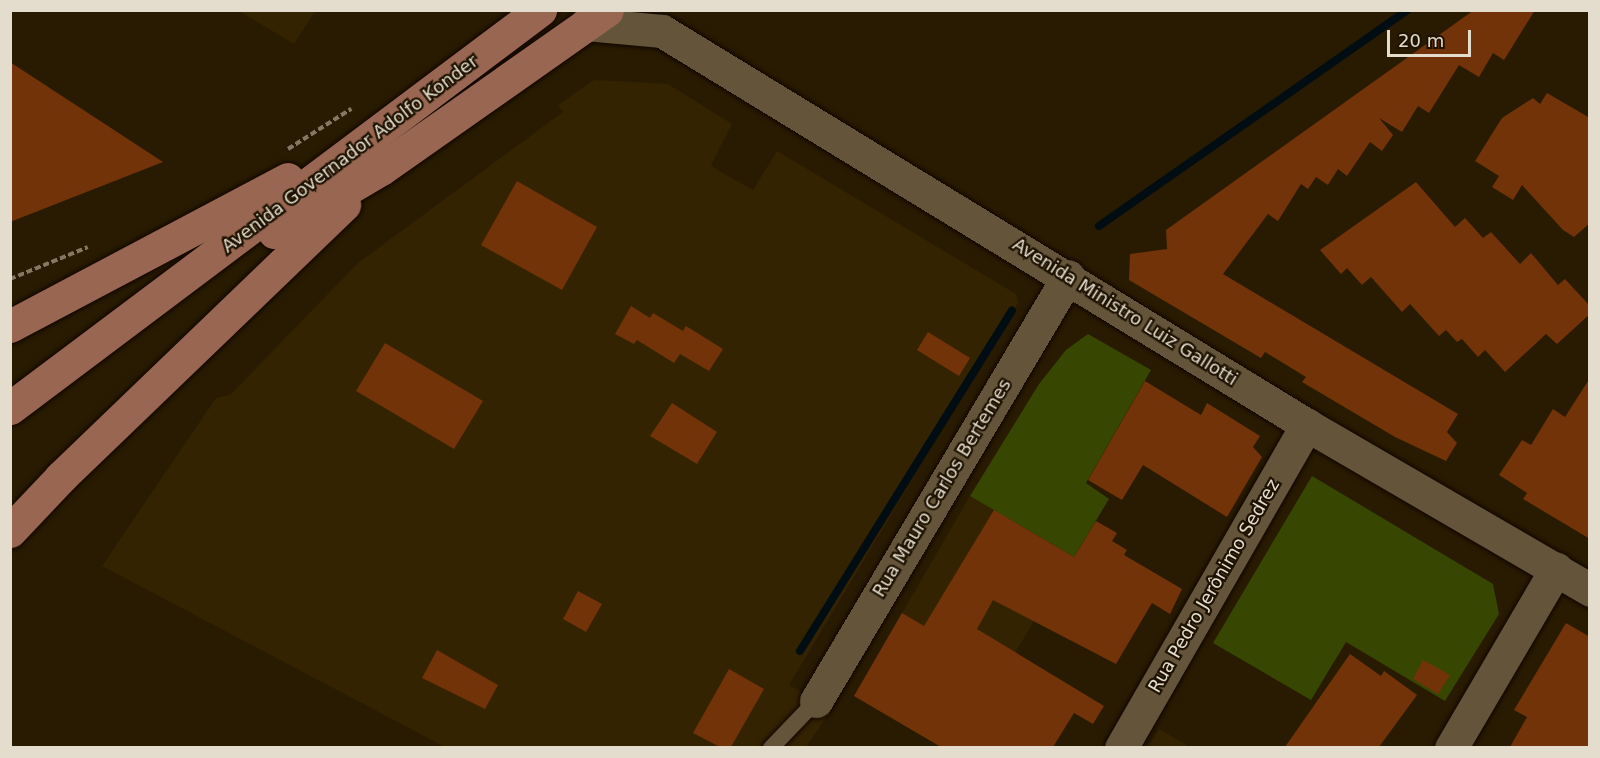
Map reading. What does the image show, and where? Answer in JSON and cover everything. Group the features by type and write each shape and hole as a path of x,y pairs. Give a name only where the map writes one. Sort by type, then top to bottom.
{"main road":[{"name":"Avenida Governador Adolfo Konder","path":"10,408 161,298 367,137 540,10"},
{"name":"Avenida Governador Adolfo Konder","path":"161,298 381,169 597,17"},
{"path":"10,326 367,137"},
{"path":"10,531 61,477 381,169"}],"street":[{"name":"Avenida Ministro Luiz Gallotti","path":"597,17 661,21 1307,425 1590,590"},
{"name":"Rua Mauro Carlos Bertemes","path":"816,701 1068,276"},
{"name":"Rua Pedro Jerônimo Sedrez","path":"1121,747 1307,425"},
{"path":"1451,747 1556,569"}],"lane":[{"path":"771,747 816,701"}],"shaded area":[{"path":"239,11 315,11 294,44"},
{"path":"594,80 668,84 732,124 711,165 719,171 753,190 777,151 1016,294 1018,303 789,685 832,709 806,747 445,747 102,566 216,398 230,395 358,263 563,112 558,105"},
{"path":"970,496 1072,556 960,747 941,747 854,696"},
{"path":"1159,729 1161,730 1190,747 1148,747"}],"green space":[{"path":"1088,334 1151,370 1086,483 1109,499 1074,557 970,496 1039,384 1066,350"},
{"path":"1312,476 1493,584 1499,614 1445,701 1346,642 1311,700 1213,643"}],"building":[{"path":"1474,10 1535,10 1504,60 1493,53 1479,77 1459,65 1429,113 1418,106 1402,132 1379,118 1393,135 1382,151 1370,142 1347,176 1338,169 1328,185 1316,177 1308,189 1301,184 1278,221 1268,214 1223,274 1458,414 1447,432 1457,443 1446,461 1395,437 1302,382 1306,377 1265,352 1261,358 1129,280 1130,254 1167,249 1166,230"},
{"path":"10,62 163,162 10,222"},
{"path":"1547,93 1590,118 1590,223 1574,237 1563,230 1522,185 1513,200 1492,187 1499,176 1475,161 1502,118 1533,98 1540,104"},
{"path":"517,181 597,227 562,290 481,245"},
{"path":"1416,182 1455,227 1465,218 1483,238 1491,232 1520,264 1531,253 1558,285 1565,279 1590,306 1590,314 1557,344 1546,334 1505,372 1485,350 1478,357 1462,339 1457,342 1446,330 1439,336 1410,304 1402,312 1371,277 1362,285 1347,268 1341,274 1320,250"},
{"path":"631,306 650,318 653,313 683,331 686,326 723,349 709,371 680,354 674,363 637,340 634,344 615,334"},
{"path":"928,332 970,358 959,376 917,350"},
{"path":"385,343 483,401 454,449 356,391"},
{"path":"1590,378 1590,539 1523,499 1527,493 1499,475 1522,440 1531,445 1553,409 1565,417"},
{"path":"1145,381 1201,415 1207,403 1260,436 1253,447 1262,457 1227,517 1143,465 1122,500 1088,480"},
{"path":"672,403 717,432 697,464 650,436"},
{"path":"994,510 1074,557 1096,521 1117,533 1112,541 1127,550 1124,555 1182,589 1170,614 1152,603 1116,664 993,600 977,629 1104,706 1093,724 1074,713 1053,747 941,747 854,696 902,613 924,626"},
{"path":"578,591 602,604 586,632 563,619"},
{"path":"1566,623 1590,637 1590,747 1510,747 1527,717 1514,710"},
{"path":"437,650 498,685 485,709 422,678"},
{"path":"1350,654 1381,676 1384,671 1417,695 1379,747 1285,747"},
{"path":"1423,660 1450,675 1438,694 1413,679"},
{"path":"729,669 764,689 731,747 720,747 693,733"}],"waterway":[{"path":"1099,226 1408,10"},
{"path":"800,651 1012,311"}]}
